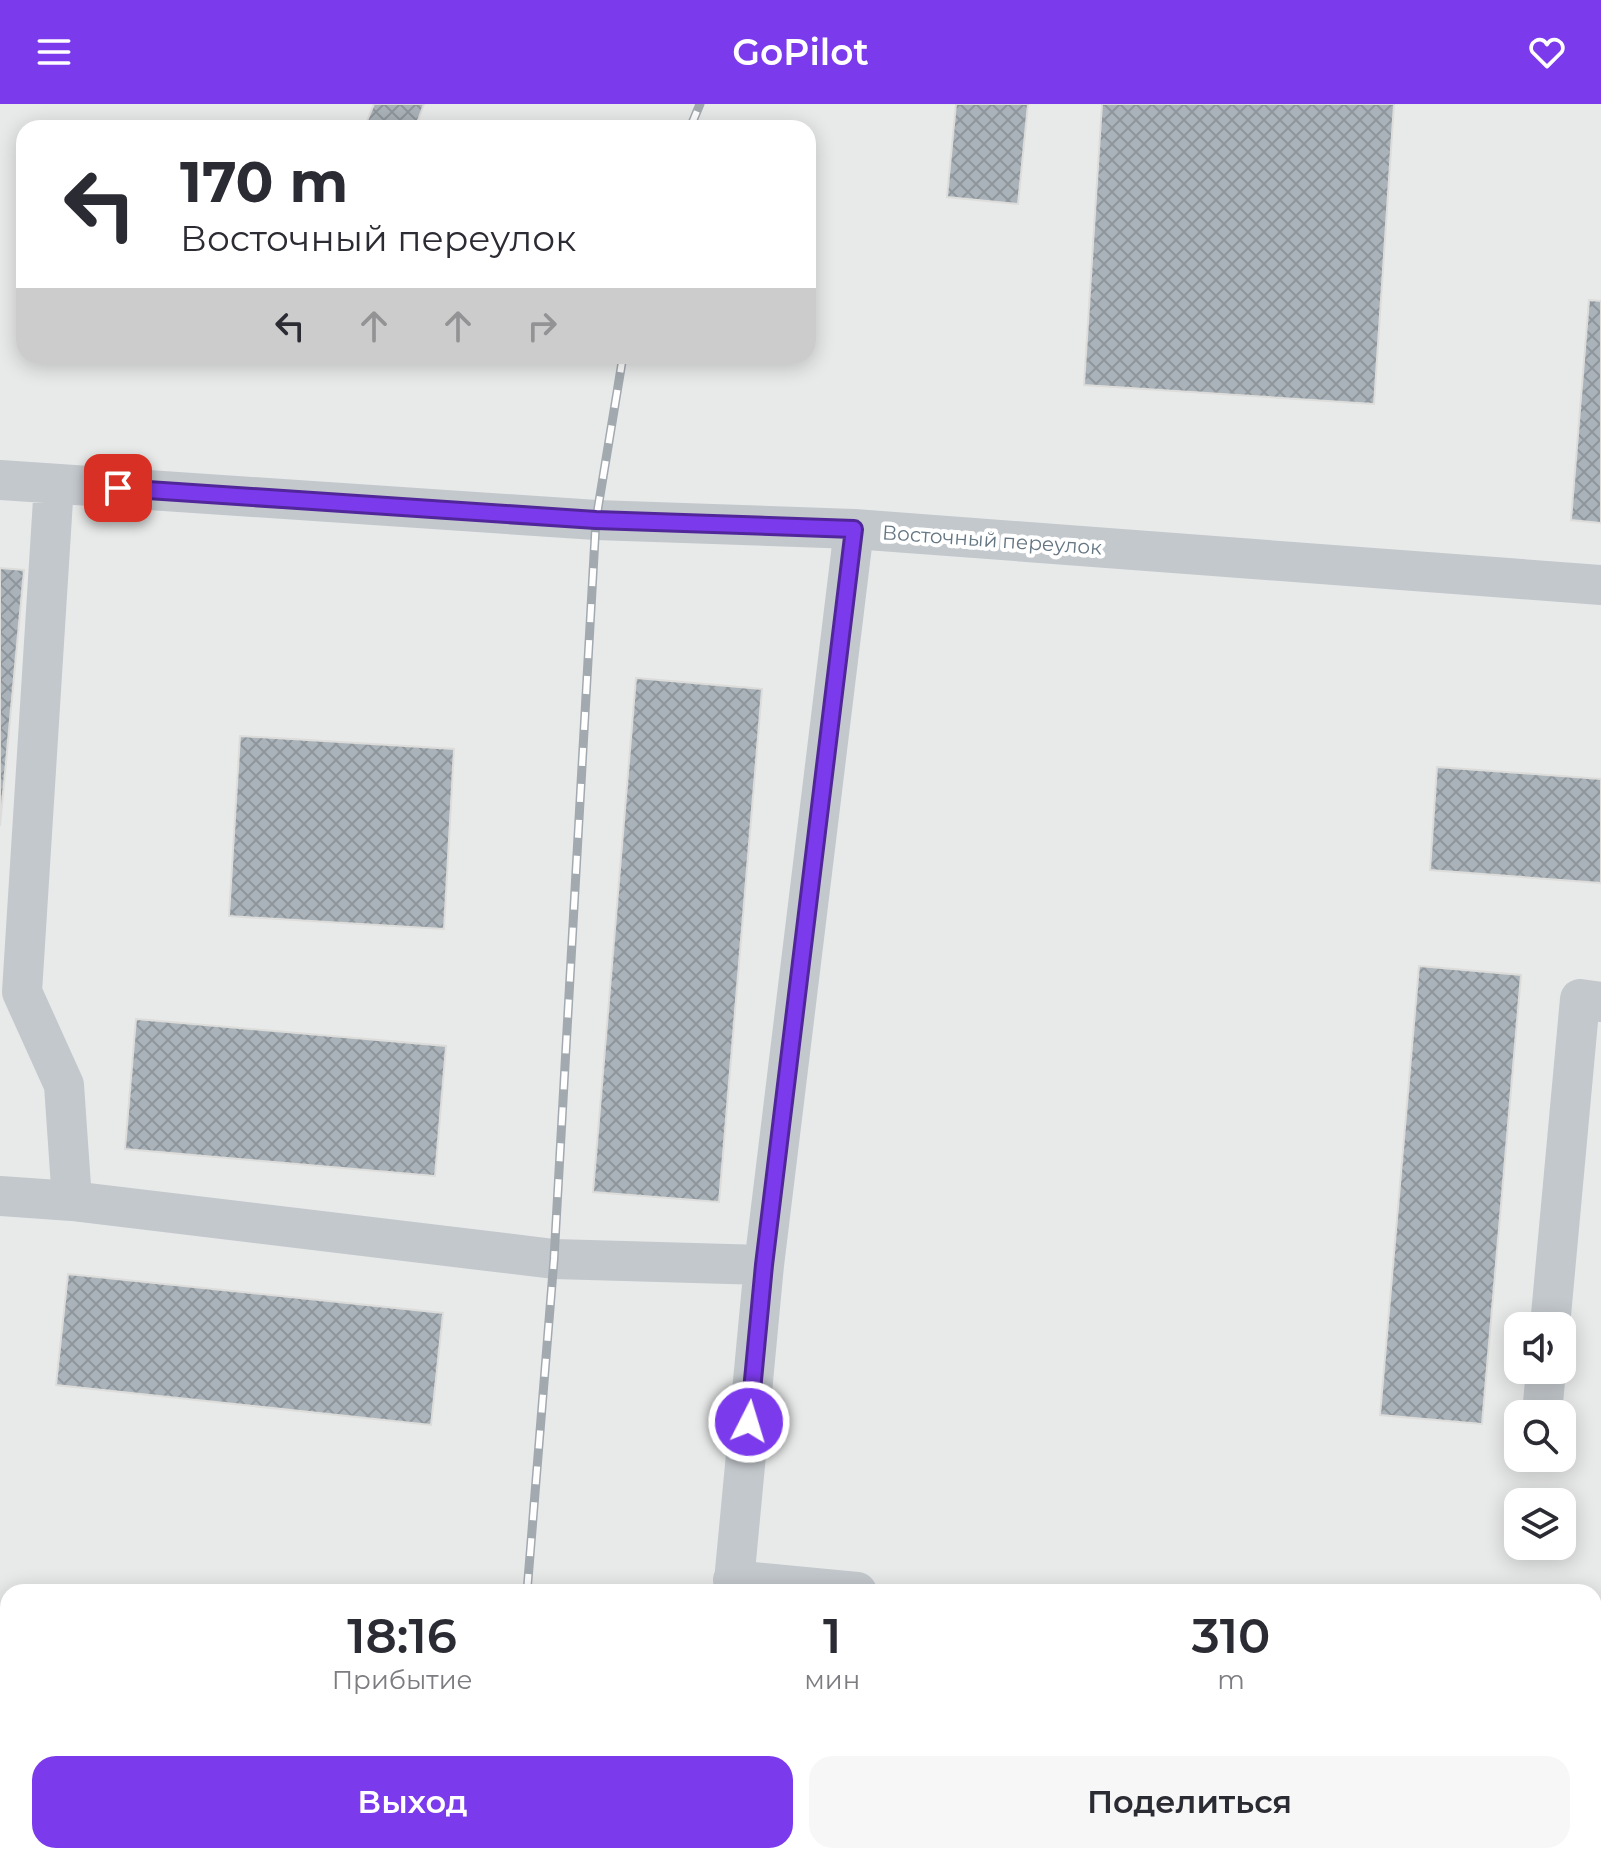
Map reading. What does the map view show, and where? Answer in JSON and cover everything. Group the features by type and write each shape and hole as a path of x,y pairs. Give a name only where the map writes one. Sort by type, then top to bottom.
{"street":[{"name":"Восточный переулок","path":"0,480 596,520 854,529 1601,585"},
{"path":"54,484 22,992 64,1085 72,1201"},
{"path":"733,1584 764,1265 854,529"},
{"path":"1551,1312 1580,999 1601,1002"},
{"path":"0,1196 72,1201 554,1259 764,1265"}],"shaded area":[{"path":"0,104 1601,104 1601,1584 0,1584"}],"building":[{"path":"374,104 424,104 418,120 367,120"},
{"path":"956,104 1028,104 1018,204 947,197"},
{"path":"1102,104 1394,104 1374,404 1084,385"},
{"path":"1589,300 1601,301 1601,523 1571,520"},
{"path":"0,568 24,570 0,826"},
{"path":"636,678 762,689 719,1202 593,1192"},
{"path":"240,736 454,749 444,929 229,916"},
{"path":"1437,767 1601,779 1601,883 1430,870"},
{"path":"1419,966 1521,975 1482,1424 1380,1415"},
{"path":"136,1019 446,1046 435,1176 125,1149"},
{"path":"68,1274 443,1313 431,1425 56,1385"}],"railway":[{"path":"693,120 700,104"},
{"path":"528,1584 554,1259 596,520 622,364"}],"route":[{"path":"118,488 596,520 854,529 764,1265 749,1422"}]}
